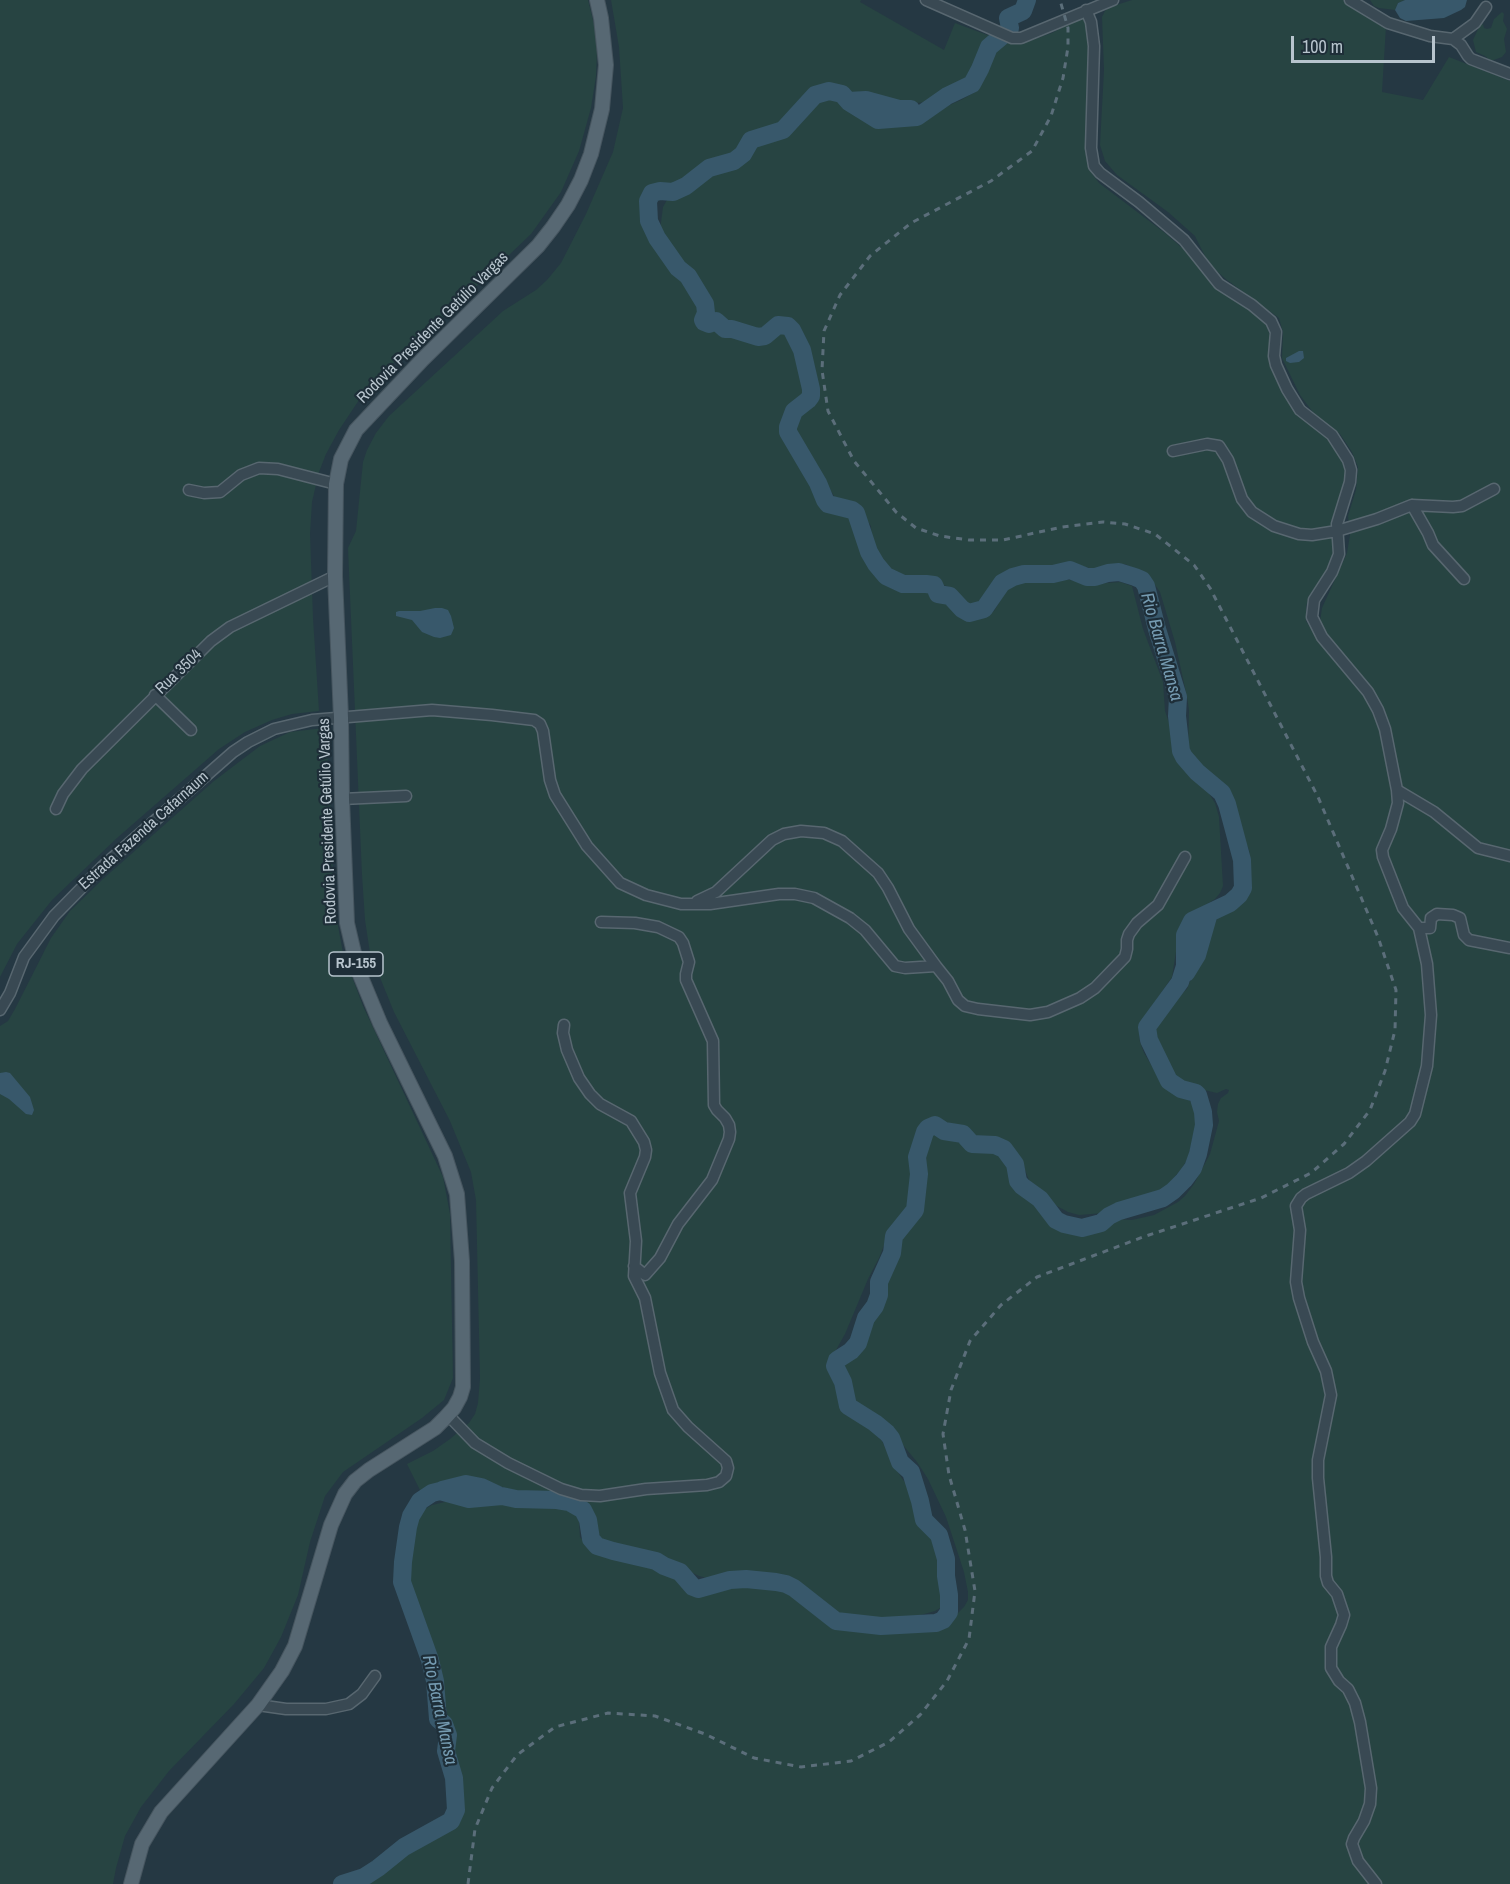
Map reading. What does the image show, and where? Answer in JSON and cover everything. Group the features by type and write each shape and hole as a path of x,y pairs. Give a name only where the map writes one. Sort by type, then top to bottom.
{"main road":[{"name":"Rodovia Presidente Getúlio Vargas","path":"131,1884 142,1844 161,1812 258,1705 282,1671 295,1646 331,1525 345,1494 355,1481 369,1470 435,1428 448,1415 460,1397 464,1374 462,1261 457,1194 445,1156 380,1023 358,970 347,922 335,576 336,484 341,459 356,430 415,368 524,261 554,227 568,205 591,154 602,109 606,64 597,0"}],"street":[{"path":"926,0 1012,38 1027,36 1113,0"},
{"path":"1350,0 1388,23 1430,36 1453,39 1461,45 1471,59 1510,74"},
{"path":"1453,39 1475,23 1486,7"},
{"path":"1086,10 1091,22 1094,46 1091,148 1094,166 1184,240 1219,284 1252,305 1271,321 1276,332 1274,356 1276,365 1291,395 1300,410 1332,435 1348,460 1351,470 1350,482 1338,517 1339,554 1332,572 1314,600 1312,617 1322,637 1354,674 1378,710 1385,729 1397,790 1396,810 1382,850 1383,857 1403,908 1419,928 1427,964 1431,1015 1427,1066 1415,1114 1410,1122 1366,1161 1349,1173 1306,1194 1296,1206 1300,1230 1296,1282 1313,1342 1326,1371 1331,1395 1318,1460 1318,1489 1326,1576 1338,1594 1344,1615 1331,1647 1331,1668 1339,1682 1348,1689 1360,1722 1371,1788 1370,1804 1352,1844 1358,1861 1376,1884"},
{"path":"1173,451 1207,444 1219,446 1228,460 1242,499 1252,512 1286,531 1312,535 1370,522 1412,505 1462,506 1494,489"},
{"path":"189,490 204,493 220,492 241,475 259,468 278,469 336,484"},
{"path":"1412,505 1433,545 1464,579"},
{"name":"Rua 3504","path":"56,809 71,782 211,641 230,627 335,576"},
{"path":"155,695 191,730"},
{"name":"Estrada Fazenda Cafarnaum","path":"0,1010 10,993 24,957 54,916 78,889 233,752 274,729 312,720 432,710 534,720 540,724 555,795 587,846 620,883 646,895 688,904 710,904 779,894 795,894 814,898 850,918 865,930 895,966 905,968 936,966"},
{"path":"1397,790 1434,812 1478,848 1510,856"},
{"path":"342,799 406,796"},
{"path":"688,904 709,897 716,892 762,848 778,837 801,831 824,833 842,841 878,873 909,929 948,981 958,1000 970,1008 1030,1015 1064,1006 1095,988 1125,957 1126,940 1129,934 1137,923 1158,905 1185,857"},
{"path":"1419,928 1430,928 1433,915 1443,913 1453,915 1460,918 1464,935 1469,940 1510,948"},
{"path":"601,922 635,923 658,927 679,937 683,943 689,962 686,980 713,1041 714,1105 729,1125 730,1132 712,1180 678,1224 660,1258 645,1275 634,1266"},
{"path":"448,1415 475,1443 508,1463 561,1489 581,1495 600,1496 645,1489 707,1485 719,1482 726,1476 728,1468 726,1461 688,1427 673,1410 656,1357 645,1298 634,1276 636,1233 630,1193 645,1157 644,1142 631,1120 600,1104 579,1078 569,1056 563,1033 564,1025"},
{"path":"258,1705 286,1710 326,1708 349,1704 362,1694 375,1676"}],"green space":[{"path":"0,0 588,0 595,28 597,49 591,108 579,151 561,192 531,234 369,385 326,454 312,502 310,534 319,711 292,714 272,720 245,732 219,749 117,838 52,900 17,944 0,977"},
{"path":"611,0 861,0 860,2 944,50 955,23 990,36 970,78 943,91 928,102 902,104 873,96 851,96 825,88 811,91 782,125 749,136 738,152 732,156 706,163 687,179 649,189 644,199 643,219 651,238 681,274 701,306 699,322 701,325 716,326 724,331 756,341 769,338 782,329 788,330 791,334 798,353 806,390 790,411 784,428 788,446 822,502 852,515 862,550 878,577 904,590 929,591 935,597 944,599 962,618 969,620 994,611 1009,586 1020,580 1064,579 1094,584 1120,582 1132,586 1143,629 1163,682 1165,711 1173,748 1182,765 1208,792 1215,803 1219,817 1223,886 1215,899 1185,918 1178,939 1172,977 1141,1022 1139,1032 1144,1053 1164,1086 1188,1099 1197,1112 1188,1158 1163,1191 1127,1201 1104,1213 1079,1215 1055,1205 1029,1180 1021,1160 1006,1146 977,1138 961,1127 936,1121 925,1123 918,1131 910,1159 912,1164 911,1188 908,1207 886,1240 845,1334 831,1359 830,1366 843,1408 867,1425 882,1441 895,1468 906,1484 920,1525 929,1535 936,1549 942,1594 940,1608 910,1618 893,1620 835,1613 802,1588 779,1578 764,1575 730,1574 707,1578 699,1576 660,1557 609,1544 601,1539 588,1507 564,1497 524,1493 484,1482 467,1480 453,1480 421,1492 407,1464 433,1451 469,1423 478,1403 480,1378 476,1200 471,1172 450,1121 394,1012 370,953 362,875 348,548 356,531 363,462 376,433 389,416 503,311 536,290 547,280 561,263 586,214 613,152 623,108 619,47"},
{"path":"1132,0 1345,0 1386,26 1382,92 1423,100 1449,57 1510,81 1510,1884 362,1884 379,1876 452,1824 460,1807 460,1783 439,1669 430,1637 408,1586 408,1561 412,1533 417,1517 423,1510 445,1502 502,1502 527,1506 556,1506 577,1516 580,1537 588,1547 618,1558 651,1563 680,1576 695,1594 710,1594 728,1585 768,1585 787,1590 829,1622 847,1630 880,1633 906,1632 945,1626 968,1600 964,1572 946,1517 928,1479 917,1462 898,1439 850,1399 844,1370 845,1364 866,1334 869,1319 881,1302 886,1275 898,1242 909,1225 921,1214 924,1173 920,1156 929,1133 936,1131 944,1136 957,1135 968,1147 977,1151 1001,1152 1009,1163 1015,1186 1041,1204 1054,1224 1081,1232 1104,1230 1116,1219 1132,1220 1154,1215 1178,1202 1194,1184 1210,1154 1219,1121 1218,1104 1229,1090 1217,1093 1178,1082 1166,1069 1151,1031 1157,1017 1187,989 1214,922 1222,914 1246,899 1249,894 1251,866 1249,850 1224,791 1199,770 1188,753 1187,697 1175,642 1160,592 1142,573 1125,564 1097,570 1073,564 1035,566 1007,574 983,602 969,605 949,587 930,580 903,578 886,571 872,547 871,526 852,505 834,496 795,432 793,425 795,419 798,413 815,399 818,385 815,367 800,330 789,322 781,322 768,325 763,332 757,332 712,317 704,292 662,236 660,230 663,207 674,194 692,186 704,175 738,163 757,147 780,137 820,98 835,97 845,106 875,124 915,123 927,119 938,110 975,92 980,86 994,47 1002,39 1026,42 1052,33 1085,15 1090,60 1086,136 1089,166 1093,175 1099,183 1181,247 1185,247 1264,319 1272,341 1271,364 1275,377 1295,412 1328,439 1345,464 1347,472 1332,558 1306,606 1306,621 1313,632 1320,622 1322,608 1347,553 1350,535 1348,516 1356,490 1358,467 1352,452 1340,434 1315,415 1300,395 1282,358 1283,332 1279,318 1213,268 1195,236 1168,212 1117,175 1105,161 1100,145 1104,70 1102,17 1110,7"},
{"path":"1370,0 1405,0 1398,3 1395,10 1374,6"},
{"path":"1502,12 1507,29 1504,39 1506,52 1502,57 1491,61 1476,52 1473,40 1480,25 1483,24 1487,29 1491,28 1494,19"},
{"path":"324,728 330,777 331,842 336,915 343,953 363,1006 443,1177 450,1214 453,1378 444,1400 422,1418 343,1472 325,1496 310,1542 298,1595 281,1637 264,1668 234,1704 169,1771 141,1807 125,1836 113,1884 0,1884 0,1026 8,1021 15,1009 51,938 70,911 103,879 214,781 260,746 290,732"}],"water":[{"path":"1405,0 1467,0 1465,7 1444,18 1406,21 1400,18 1395,10 1398,3"},
{"path":"1303,351 1304,358 1299,362 1286,361 1286,358"},
{"path":"435,608 448,610 454,628 451,635 434,637 422,632 412,620 396,616 396,612 399,611"},
{"path":"0,1073 10,1073 30,1097 34,1110 32,1115 26,1114 0,1094"}],"waterway":[{"name":"Rio Barra Mansa","path":"342,1884 364,1877 404,1847 451,1821 456,1810 454,1778 446,1751 448,1735 444,1724 438,1719 435,1681 430,1660 402,1582 408,1527 411,1516 420,1501 440,1491 469,1499 502,1496 569,1502 583,1510 588,1520 591,1539 597,1546 656,1561 680,1572 693,1587 698,1589 730,1580 776,1582 794,1588 836,1621 881,1626 936,1623 943,1620 949,1612 949,1595 946,1559 939,1535 924,1520 911,1472 900,1462 891,1438 875,1423 848,1406 843,1382 835,1366 837,1360 851,1351 858,1343 866,1318 875,1306 879,1295 879,1282 892,1253 894,1236 915,1210 919,1174 917,1157 925,1132 935,1125 944,1131 963,1134 972,1144 995,1145 1004,1149 1015,1164 1018,1181 1022,1186 1040,1199 1056,1220 1082,1228 1101,1223 1119,1211 1163,1198 1173,1191 1193,1168 1204,1125 1198,1095 1181,1089 1169,1081 1149,1040 1147,1027 1180,982 1185,966 1185,935 1192,921 1230,903 1243,888 1242,860 1222,793 1197,772 1181,751 1177,716 1178,697 1146,586 1142,580 1119,572 1095,577 1087,577 1070,570 1053,574 1024,574 1002,583 984,609 969,613 950,596 938,594 934,585 903,584 886,576 869,552 856,513 828,504 788,432 794,411 811,396 802,350 792,330 788,326 778,325 765,336 758,337 725,329 716,321 709,324 704,322 705,304 688,276 678,268 657,238 649,221 648,201 652,193 673,192 686,186 709,168 734,161 743,154 751,140 783,130 815,95 829,91 842,94 849,102 878,120 917,117 947,96 972,84 989,47 1008,31 1010,28 1008,18 1023,11 1027,0"},
{"name":"Rio Barra Mansa","path":"848,101 866,100 899,109 911,109"},
{"name":"Rio Barra Mansa","path":"1186,973 1197,955 1209,913"},
{"name":"Rio Barra Mansa","path":"442,1490 466,1484 481,1487 498,1495"}],"railway":[{"path":"468,1884 475,1829 492,1788 517,1755 555,1727 608,1713 655,1716 705,1734 754,1758 801,1767 851,1761 889,1742 920,1715 947,1681 969,1639 975,1591 965,1530 949,1475 943,1434 951,1390 970,1341 1001,1305 1037,1277 1143,1237 1261,1198 1311,1173 1344,1144 1370,1110 1385,1071 1395,1030 1396,990 1378,937 1318,797 1210,588 1194,565 1155,534 1125,524 1103,522 1062,527 1003,540 969,540 940,536 916,528 896,512 854,461 828,411 822,370 824,331 840,295 870,256 911,223 991,181 1032,151 1051,116 1063,78 1068,47 1068,28 1060,0"}]}
